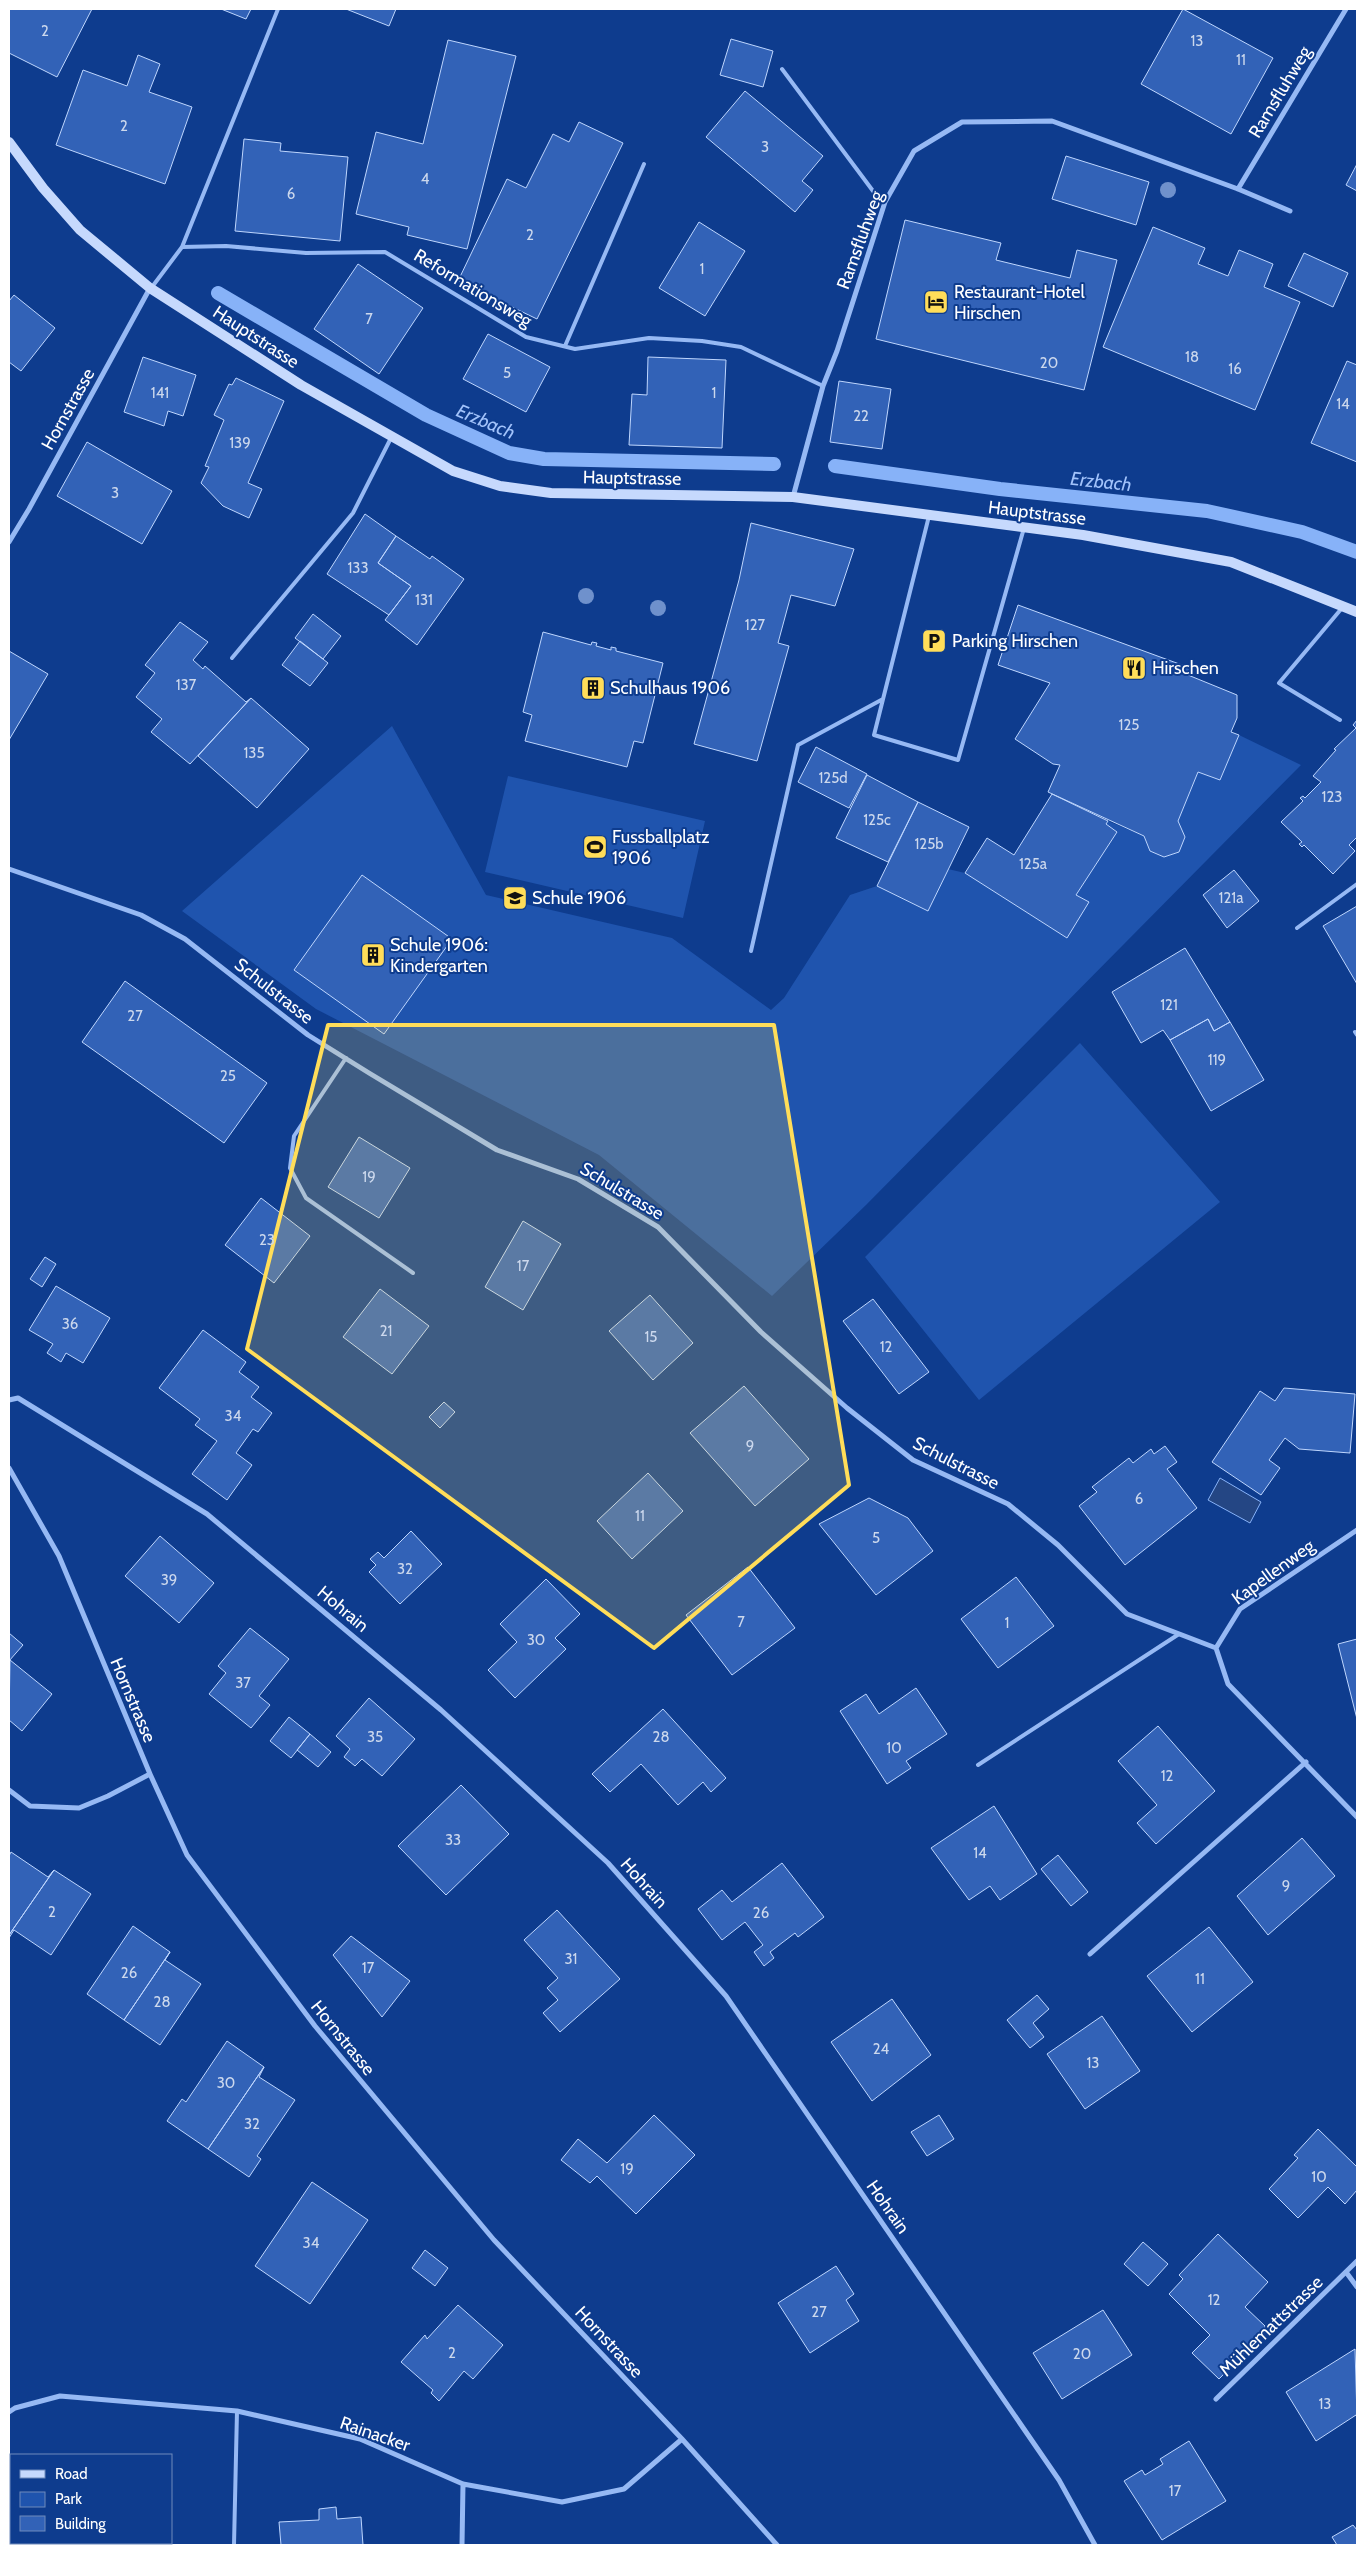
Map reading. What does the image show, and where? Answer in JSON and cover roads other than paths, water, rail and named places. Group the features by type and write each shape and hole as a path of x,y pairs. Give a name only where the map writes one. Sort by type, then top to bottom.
{"main road":[{"name":"Hauptstrasse","path":"9,142 44,188 80,230 150,288 301,385 453,471 500,486 551,493 793,498 1083,535 1231,562 1357,612"}],"street":[{"name":"Ramsfluhweg","path":"1238,189 1346,9"},
{"name":"Ramsfluhweg","path":"793,498 823,386 837,351 885,202 914,152 962,122 1052,121 1238,189 1290,211"},
{"name":"Hornstrasse","path":"9,542 30,509 150,288"},
{"name":"Schulstrasse","path":"9,869 141,915 185,939 308,1035 497,1150 578,1179 658,1227 761,1332 847,1408 914,1460 1008,1504 1058,1545 1127,1614 1216,1648"},
{"name":"Hohrain","path":"9,1400 18,1398 207,1514 441,1710 608,1863 726,1996 1059,2480 1095,2545"},
{"name":"Hornstrasse","path":"9,1468 59,1556 150,1774 187,1855 315,2026 494,2240 682,2440 776,2545"},
{"name":"Kapellenweg","path":"1216,1648 1240,1609 1357,1530"},
{"path":"1216,1648 1228,1684 1306,1762 1357,1817"},
{"path":"1090,1954 1306,1762"},
{"path":"9,1790 30,1806 79,1808 108,1796 150,1774"},
{"name":"Mühlemattstrasse","path":"1216,2400 1357,2261"},
{"name":"Mühlemattstrasse","path":"1346,2272 1357,2287"},
{"name":"Rainacker","path":"9,2412 15,2408 60,2396 237,2412 360,2439 463,2484 562,2502 624,2489 682,2440"},
{"path":"462,2545 463,2484"}],"lane":[{"path":"150,288 182,247 278,9"},
{"path":"782,69 873,192 885,202"},
{"path":"565,346 644,164"},
{"name":"Reformationsweg","path":"182,247 226,246 306,253 385,252 526,337 575,349 649,338 702,341 741,347 823,386"},
{"path":"232,658 353,513 392,436"},
{"path":"929,516 874,735 958,760 1024,528"},
{"path":"1340,720 1278,683 1343,607"},
{"path":"751,951 798,745 883,699"},
{"path":"1297,928 1357,884"},
{"path":"346,1058 294,1136 290,1168 306,1198 413,1273"},
{"path":"978,1765 1178,1634 1216,1648"},
{"path":"234,2545 237,2412"}],"waterway":[{"name":"Erzbach","path":"218,293 426,415 509,453 544,459 774,464"},
{"name":"Erzbach","path":"835,466 1000,489 1207,511 1302,532 1357,552"}],"place":[{"name":"Restaurant-Hotel Hirschen","path":"936,302"},
{"name":"Parking Hirschen","path":"934,641"},
{"name":"Hirschen","path":"1134,668"},
{"name":"Schulhaus 1906","path":"593,688"},
{"name":"Fussballplatz 1906","path":"595,847"},
{"name":"Schule 1906","path":"515,898"},
{"name":"Schule 1906: Kindergarten","path":"373,955"}]}
